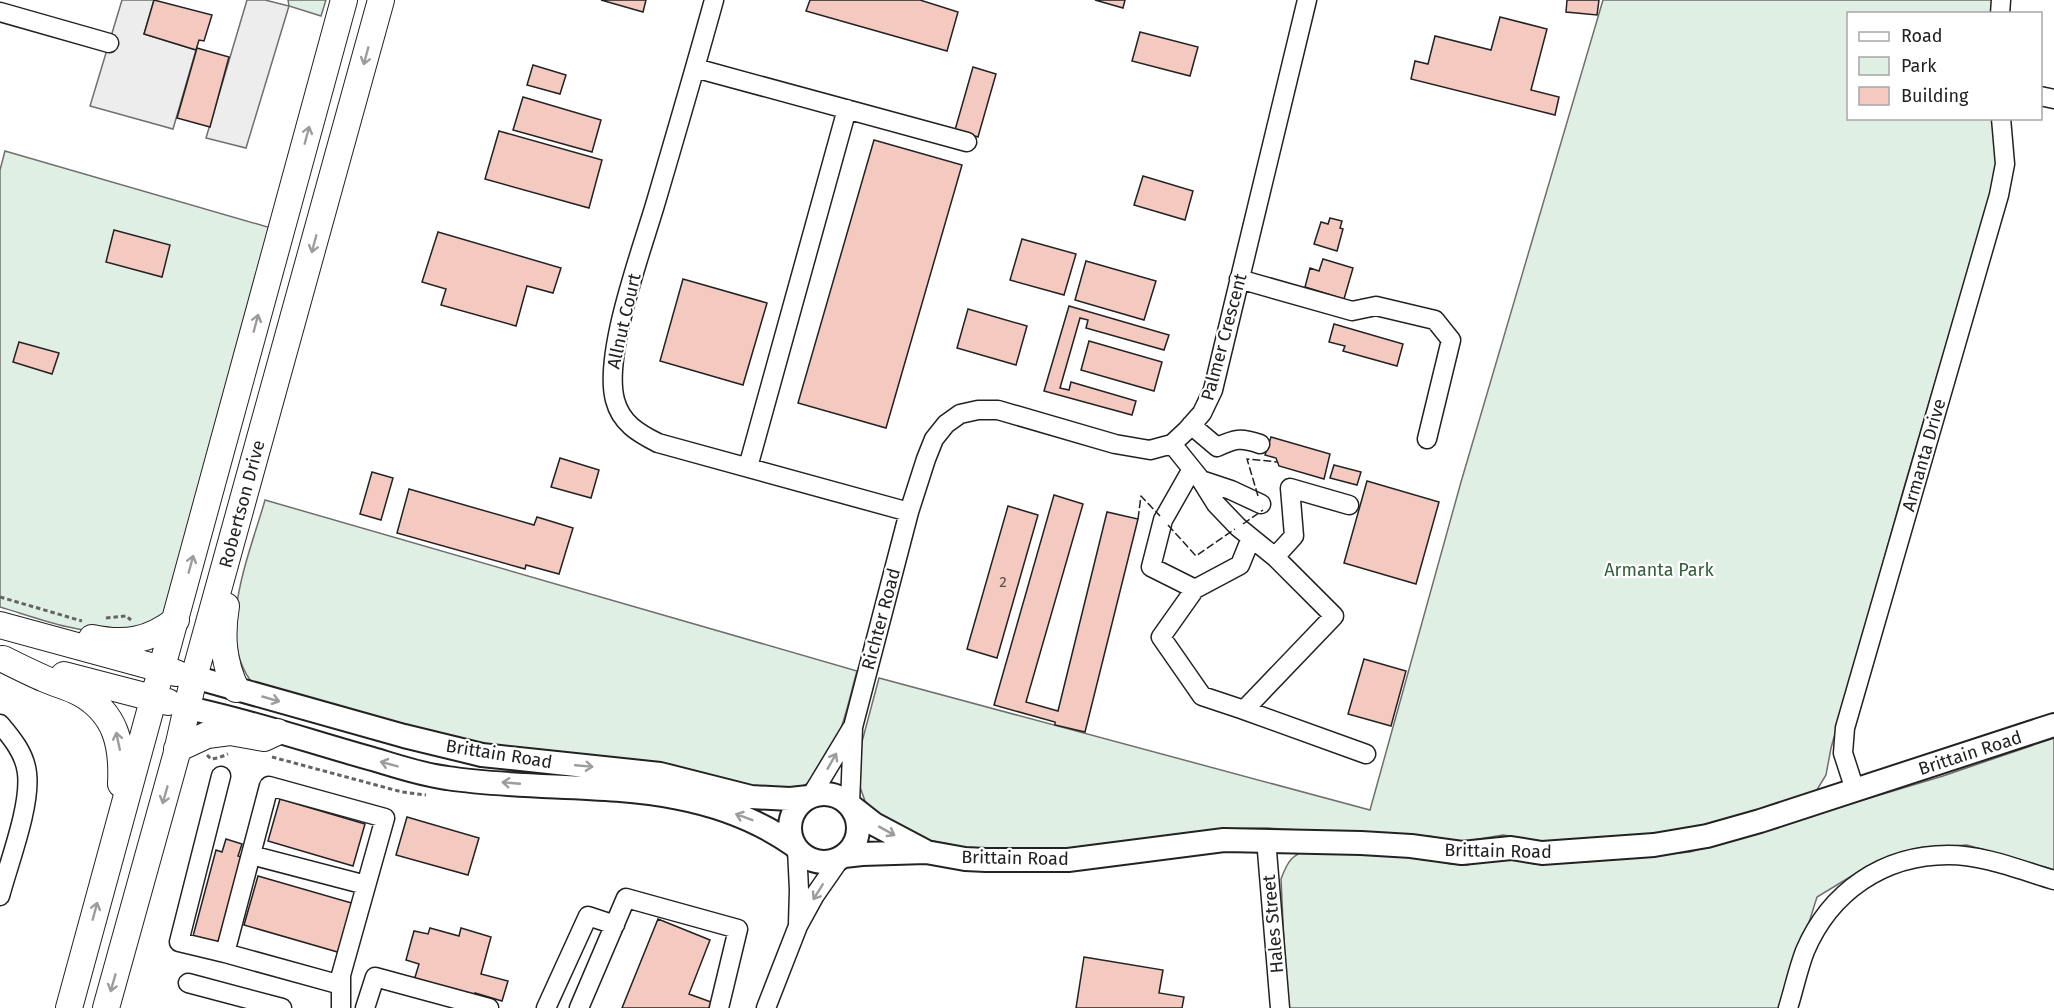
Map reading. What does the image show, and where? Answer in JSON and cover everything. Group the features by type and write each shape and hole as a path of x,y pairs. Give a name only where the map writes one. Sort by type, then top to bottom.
{"highway":[{"name":"Robertson Drive","path":"119,820 176,620 344,0"},
{"name":"Robertson Drive","path":"106,1008 188,708 194,677 381,0"},
{"path":"220,586 226,606 223,648 236,689"},
{"path":"29,633 62,631 102,640 131,641 158,634 176,620"},
{"path":"0,625 194,677"},
{"path":"2,658 188,708"},
{"path":"2,658 44,679 80,693 102,709 115,728 120,750 122,773 119,820 69,1008"},
{"path":"177,749 207,735 230,732 264,738 277,732"}],"main road":[{"name":"Brittain Road","path":"194,677 404,736 482,755 660,774 751,797 790,799 810,796"},
{"name":"Brittain Road","path":"188,708 446,778 624,789 673,795 740,815 761,824 796,847"},
{"name":"Brittain Road","path":"842,858 862,854 926,852 965,859 1068,860 1224,840 1266,839 1411,846 1462,853 1512,848 1542,853 1654,845 1707,836 2054,725"},
{"path":"821,793 842,798 857,816 859,827 857,838 852,848 842,858 821,862 812,860 796,847 790,835 793,813 810,796 821,793"},
{"name":"Brittain Road","path":"850,805 874,824 926,852"}],"street":[{"name":"Allnut Court","path":"714,0 627,298 612,363 615,401 621,416 636,431 658,443 909,512"},
{"name":"Palmer Crescent","path":"1172,444 1202,413 1213,390 1307,0"},
{"path":"0,12 109,43"},
{"path":"695,68 967,142"},
{"path":"748,468 848,110"},
{"name":"Armanta Drive","path":"1855,790 1843,753 1845,728 1999,195 2005,164 2001,120"},
{"path":"1239,279 1352,311 1376,306 1435,320 1451,340 1427,439"},
{"path":"909,512 934,439 946,424 960,414 978,410 998,410 1115,444 1150,450 1172,444 1197,475 1216,504 1251,538 1275,557 1334,616 1244,710"},
{"path":"1191,425 1216,447 1245,438 1260,444"},
{"path":"1197,475 1261,504"},
{"path":"1195,589 1151,567 1163,520 1197,475"},
{"path":"1275,557 1294,536 1290,488 1349,505"},
{"name":"Richter Road","path":"850,805 853,727 909,512"},
{"path":"1251,538 1240,565 1195,589 1161,637 1202,696 1366,754"},
{"path":"0,724 15,741 27,771 27,798 0,896"},
{"name":"Richter Road","path":"810,796 853,727"},
{"path":"221,776 179,942 341,985"},
{"path":"225,953 269,786 385,818 341,975 341,1008"},
{"name":"Hales Street","path":"1266,839 1280,1008"},
{"path":"796,847 799,890 798,926"},
{"path":"251,855 366,885"},
{"path":"1788,1008 1805,951 1823,917 1846,892 1875,871 1907,860 1948,855 1988,861 2054,880"},
{"path":"766,1008 798,926 815,895 842,858"},
{"path":"615,925 588,916 549,1002 579,1007 615,925 626,898 738,929 719,1008"},
{"path":"365,1008 375,977 489,1008"},
{"path":"188,983 282,1008"}],"path":[{"path":"0,597 83,621"},
{"path":"105,618 126,616 135,625 141,638"}],"green space":[{"path":"288,0 326,0 321,16 289,6"},
{"name":"Armanta Park","path":"1603,0 1995,0 1993,12 1847,12 1847,120 1993,120 1996,163 1990,195 1903,491 1831,748 1826,775 1815,793 1711,827 1607,841 1540,841 1503,835 1461,842 1429,836 1267,828 1220,829 1154,837 1097,848 1038,852 974,849 923,839 879,817 865,801 859,784 859,753 879,678 1370,810 1461,482"},
{"path":"5,151 271,228 163,617 133,630 114,633 85,630 0,607 0,170"},
{"path":"265,500 857,671 845,717 834,747 817,774 806,784 779,792 488,750 255,686 242,666 236,644 235,620 244,570"},
{"path":"2054,738 2054,870 1967,845 1919,848 1868,866 1817,897 1782,1008 1287,1008 1281,879 1292,859 1311,848 1437,859 1450,864 1467,865 1512,858 1534,864 1584,862 1690,852 1943,776"}],"shaded area":[{"path":"122,0 154,0 144,34 196,50 173,129 90,106"},
{"path":"247,0 265,0 289,6 246,148 206,138"}],"building":[{"path":"154,0 212,15 204,41 199,40 196,50 144,34"},
{"path":"601,0 646,0 643,12"},
{"path":"810,0 920,0 958,12 947,51 806,11"},
{"path":"1095,0 1125,0 1123,8"},
{"path":"1567,0 1599,0 1597,15 1566,12"},
{"path":"1500,17 1547,29 1531,90 1559,97 1555,115 1411,79 1415,61 1428,64 1435,36 1491,50"},
{"path":"1140,32 1198,47 1190,76 1132,61"},
{"path":"197,48 229,57 210,127 177,118"},
{"path":"533,65 566,75 560,94 527,85"},
{"path":"973,67 996,74 978,137 955,130"},
{"path":"523,97 601,120 592,152 513,130"},
{"path":"499,131 602,160 589,208 485,179"},
{"path":"874,140 962,165 886,428 798,403"},
{"path":"1143,176 1193,191 1185,220 1134,205"},
{"path":"1330,218 1342,221 1340,228 1343,229 1337,251 1314,244 1321,222 1328,224"},
{"path":"114,230 170,245 162,277 106,262"},
{"path":"438,232 561,268 553,293 527,286 516,326 441,305 446,289 422,282"},
{"path":"1022,239 1076,254 1064,295 1010,280"},
{"path":"1323,259 1353,268 1344,299 1305,287 1310,268 1319,271"},
{"path":"1086,261 1156,281 1144,320 1075,300"},
{"path":"683,279 767,303 743,385 660,361"},
{"path":"1069,306 1169,335 1164,350 1086,328 1088,320 1080,318 1060,388 1069,390 1071,382 1136,401 1132,415 1044,391"},
{"path":"968,309 1027,326 1016,365 957,348"},
{"path":"1334,324 1403,344 1397,366 1343,351 1345,346 1329,342"},
{"path":"1089,341 1162,362 1154,391 1081,370"},
{"path":"19,342 59,353 52,374 13,362"},
{"path":"1271,437 1330,454 1324,479 1279,466 1276,458 1265,455"},
{"path":"560,458 599,470 591,498 551,487"},
{"path":"1334,465 1361,472 1357,485 1330,478"},
{"path":"372,472 393,478 381,520 360,514"},
{"path":"1367,481 1439,502 1416,584 1344,563"},
{"path":"409,489 534,525 537,517 573,528 559,574 526,565 525,569 397,533"},
{"path":"1054,495 1083,504 1026,702 1058,711 1107,512 1138,519 1085,732 1055,725 1055,722 994,705"},
{"path":"1008,506 1038,515 997,658 967,649"},
{"path":"1364,659 1406,671 1391,726 1348,714"},
{"path":"280,799 365,824 353,866 268,841"},
{"path":"407,817 479,838 468,875 396,855"},
{"path":"226,839 242,844 238,856 244,858 221,948 192,940 216,850 222,852"},
{"path":"258,876 355,904 341,953 244,925"},
{"path":"658,919 710,940 689,994 711,1002 709,1008 622,1008"},
{"path":"430,928 459,936 461,928 491,937 481,974 508,981 502,1001 475,993 472,1002 413,984 419,964 406,960 414,931 428,934"},
{"path":"1084,957 1163,970 1159,993 1184,997 1182,1008 1076,1008"}],"fence":[{"path":"1258,496 1247,459 1278,462"},
{"path":"1138,519 1141,496 1160,516"},
{"path":"1243,524 1263,510"},
{"path":"1168,525 1196,556 1235,529"}]}
